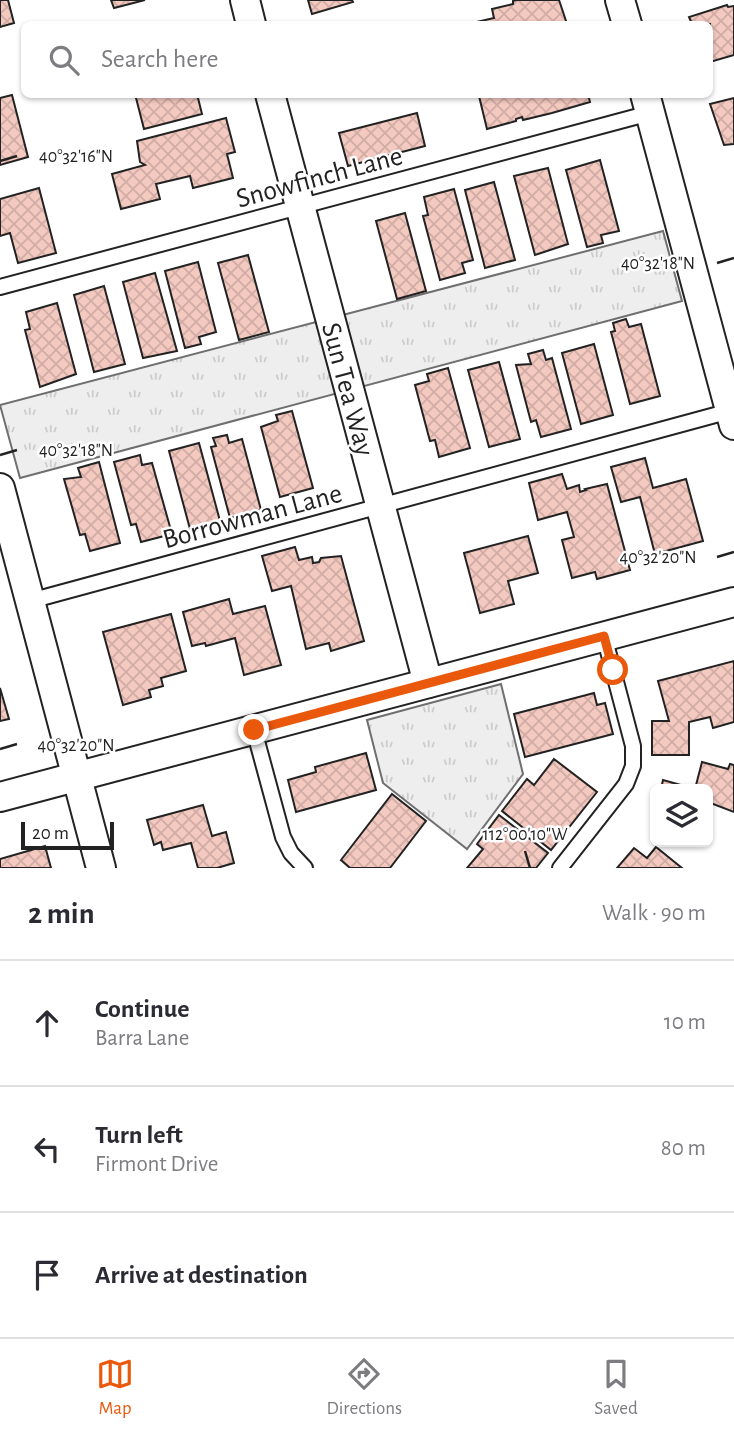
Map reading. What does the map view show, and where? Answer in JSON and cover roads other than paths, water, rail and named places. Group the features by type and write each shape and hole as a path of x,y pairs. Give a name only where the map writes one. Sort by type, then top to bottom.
{"street":[{"path":"245,0 250,21"},
{"path":"620,0 626,21"},
{"name":"Sun Tea Way","path":"271,98 428,683"},
{"path":"648,104 732,418"},
{"path":"0,488 101,868"},
{"path":"0,797 734,602"}],"lane":[{"name":"Snowfinch Lane","path":"0,287 300,207 648,104"},
{"name":"Borrowman Lane","path":"30,601 381,506 732,418"},
{"path":"560,868 626,784 634,766 633,746 604,636"},
{"path":"254,730 283,837 291,853 305,868"}]}
